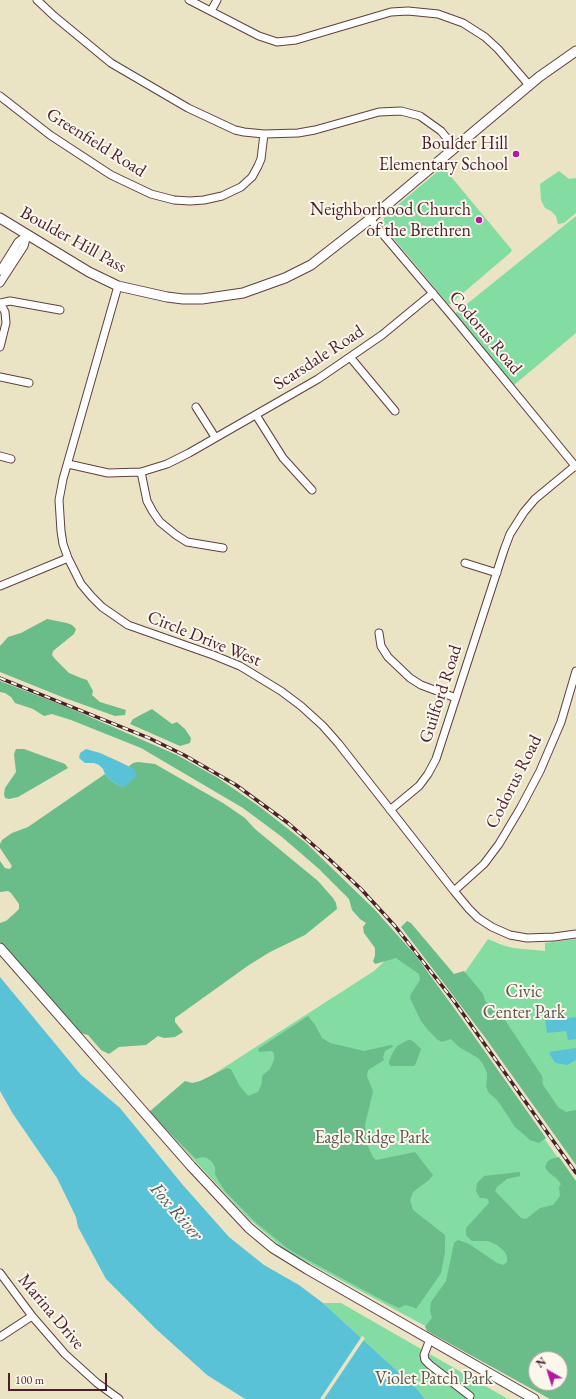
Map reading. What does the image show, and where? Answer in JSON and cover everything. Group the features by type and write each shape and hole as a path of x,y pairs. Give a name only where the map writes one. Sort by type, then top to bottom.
{"street":[{"path":"37,0 111,63 188,108 225,126 244,132 264,134 298,133 315,130 379,112 401,111 420,116 444,134 455,148"},
{"path":"189,0 264,38 282,42 296,40 390,12 408,11 438,14 463,22 485,37 498,49 529,86"},
{"path":"211,11 217,0"},
{"name":"Boulder Hill Pass","path":"0,218 90,272 118,286 183,299 202,299 243,293 285,278 311,265 370,219 529,86 576,51"},
{"name":"Greenfield Road","path":"0,96 50,134 111,175 151,194 174,200 190,201 211,199 241,187 252,177 258,166 261,159 264,134"},
{"name":"Codorus Road","path":"370,219 576,467"},
{"path":"0,271 18,242 27,235"},
{"path":"0,283 24,246 27,235"},
{"name":"Circle Drive West","path":"118,286 63,478 59,510 60,531 68,558 81,584 102,607 128,625 240,666 281,691 301,706 338,742 454,891 478,918 492,927 510,935 526,938 544,938 576,934"},
{"name":"Scarsdale Road","path":"68,464 108,473 141,472 167,464 189,453 318,379 382,335 433,294"},
{"path":"0,347 6,323 5,312 0,303 10,301 60,310"},
{"path":"350,357 395,411"},
{"path":"0,376 29,384"},
{"path":"196,407 215,437"},
{"path":"256,415 283,458 312,490"},
{"path":"0,456 11,459"},
{"name":"Guilford Road","path":"390,810 418,786 428,774 436,759 510,534 524,512 535,499 576,467"},
{"path":"141,472 147,501 160,522 187,542 223,548"},
{"path":"0,586 68,558"},
{"path":"465,563 497,573"},
{"path":"379,633 381,646 388,657 410,678 421,685 456,698"},
{"name":"Codorus Road","path":"454,891 484,864 499,844 521,807 540,771 561,722 576,671"},
{"path":"0,948 191,1166 249,1228 273,1248 534,1399"},
{"name":"Marina Drive","path":"0,1273 32,1316 65,1354 96,1383 118,1399"},
{"path":"0,1337 32,1316"},
{"path":"430,1338 424,1355 425,1360 470,1396"}],"green space":[{"path":"443,167 512,250 449,305 383,224 386,215"},
{"path":"559,171 569,179 576,178 576,213 564,223 558,224 556,216 545,208 541,200 540,184"},
{"path":"576,216 576,333 514,385 452,316"},
{"path":"47,619 67,623 76,629 74,634 53,651 52,655 55,659 69,673 87,680 93,691 92,695 100,702 126,710 125,715 115,716 0,672 0,646 8,637 21,633"},
{"path":"0,681 67,707 177,755 218,778 260,807 306,843 375,910 416,956 546,1138 539,1143 530,1140 515,1127 500,1104 489,1093 486,1087 487,1073 483,1064 478,1058 459,1047 451,1039 442,1042 438,1040 428,1030 421,1021 410,998 420,980 419,974 396,958 375,964 373,961 375,956 375,948 364,933 363,927 366,923 352,910 349,899 319,869 282,837 243,808 141,748 71,720 52,714 44,716 33,709 15,703 11,697 0,692"},
{"path":"152,709 172,724 177,722 185,729 191,738 190,743 180,746 130,724 133,719"},
{"path":"16,749 24,749 65,764 68,768 18,797 9,799 5,798 5,788 16,772 14,754"},
{"path":"138,762 155,764 223,803 245,818 255,829 318,881 333,898 337,909 305,935 270,952 249,965 175,1018 175,1022 183,1032 175,1037 164,1038 158,1036 146,1045 119,1047 109,1054 101,1050 88,1035 80,1033 0,942 0,923 6,921 19,909 19,904 8,891 0,892 0,861 5,868 10,869 12,866 0,848 0,844 2,840 12,833 28,827 105,774 119,786 134,770 128,767 133,763"},
{"path":"407,921 411,923 454,974 464,971 483,994 485,1001 499,1011 542,1076 543,1085 558,1107 566,1112 576,1110 576,1165 484,1036 401,927"},
{"name":"Civic Center Park","path":"488,939 513,948 545,951 545,943 576,939 576,1155 452,991"},
{"name":"Eagle Ridge Park","path":"404,943 576,1183 576,1399 560,1399 545,1391 568,1391 568,1351 528,1351 528,1382 285,1250 248,1218 156,1119 203,1081 374,971"},
{"path":"308,1016 322,1038 330,1043 364,1051 391,1045 394,1046 385,1051 383,1057 384,1060 368,1070 367,1076 373,1091 365,1125 366,1142 376,1160 415,1152 433,1175 429,1180 413,1192 410,1200 413,1210 445,1235 445,1252 441,1273 416,1309 405,1305 399,1308 384,1301 286,1247 254,1221 225,1191 215,1174 215,1167 212,1162 207,1158 202,1157 196,1159 149,1112 185,1081 192,1083 200,1081 227,1068 231,1069 239,1085 248,1096 258,1092 262,1083 262,1076 270,1069 274,1060 274,1053 271,1051 259,1052 258,1049"},
{"path":"411,1040 421,1049 416,1063 414,1066 391,1066 389,1061 397,1046"},
{"path":"559,1157 576,1181 576,1399 550,1399 536,1391 568,1391 568,1351 528,1351 528,1387 427,1331 425,1327 432,1318 430,1311 431,1302 446,1281 454,1243 458,1240 469,1244 497,1263 503,1265 507,1262 507,1256 497,1245 488,1241 472,1241 466,1235 466,1228 489,1203 488,1199 480,1198 476,1191 477,1183 484,1176 520,1172 520,1176 507,1179 497,1187 495,1191 521,1218 526,1219 540,1208 553,1205 560,1196 559,1187 561,1184 548,1172 545,1167 547,1162 551,1159"},
{"name":"Violet Patch Park","path":"323,1303 341,1303 508,1399 425,1399 418,1390"}],"water":[{"path":"86,749 100,753 134,769 137,775 127,785 123,787 119,786 109,779 99,765 94,763 85,763 79,758 80,753"},
{"name":"Fox River","path":"0,977 81,1075 120,1108 182,1184 229,1237 264,1265 299,1285 323,1303 418,1390 425,1399 245,1399 207,1375 156,1329 106,1279 78,1227 76,1217 57,1178 13,1114 0,1091"},
{"path":"555,1009 556,1019 576,1017 576,1039 568,1040 566,1031 547,1033 544,1010"},
{"path":"576,1048 576,1060 567,1065 556,1063 549,1052"}],"pier":[{"path":"362,1336 365,1338 324,1399 320,1399"}],"railway":[{"path":"0,678 149,738 184,755 236,785 288,823 361,889 395,926 454,1001 576,1173"}],"place":[{"name":"Boulder Hill Elementary School","path":"516,154"},
{"name":"Neighborhood Church of the Brethren","path":"479,220"}]}
